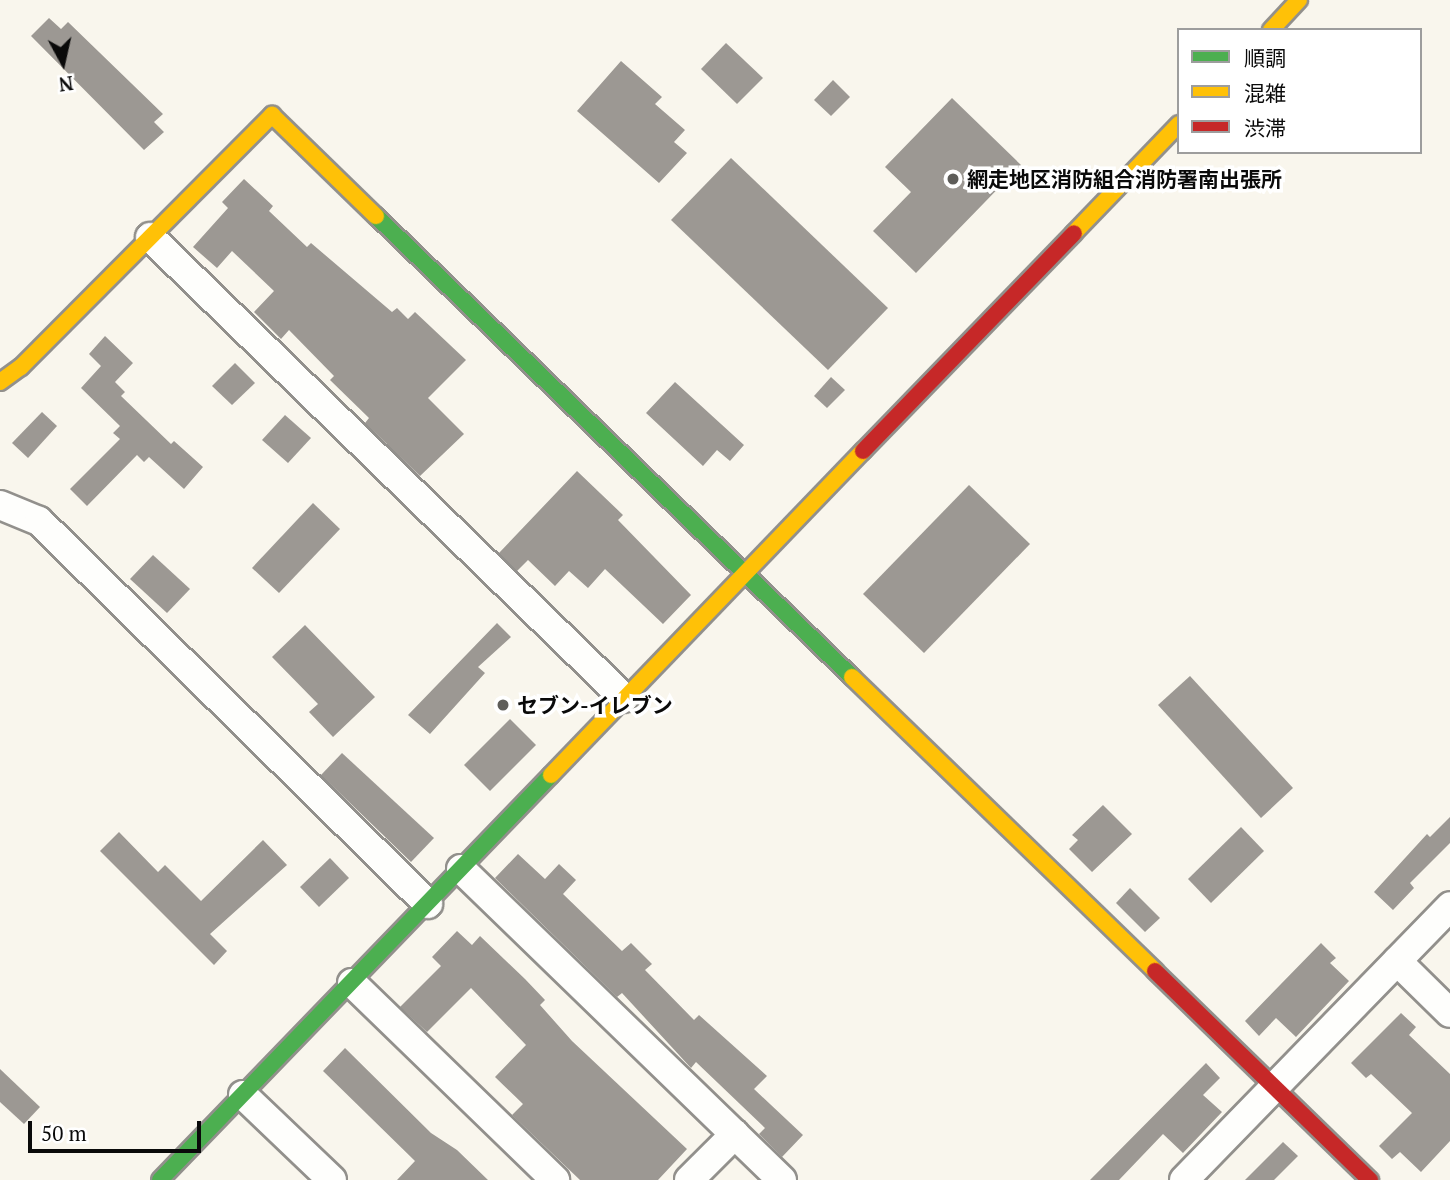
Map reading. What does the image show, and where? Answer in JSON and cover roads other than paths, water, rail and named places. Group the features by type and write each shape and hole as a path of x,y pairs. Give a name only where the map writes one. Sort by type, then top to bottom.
{"street":[{"path":"1272,28 1299,0"},
{"path":"0,382 21,367 272,115 1370,1180"},
{"path":"160,1180 352,984 743,572 1177,126"},
{"path":"150,237 624,698"},
{"path":"0,505 38,521 428,904"},
{"path":"461,869 782,1180"},
{"path":"1184,1180 1450,906"},
{"path":"1397,961 1450,1013"},
{"path":"352,984 555,1180"},
{"path":"243,1095 332,1180"},
{"path":"689,1180 735,1134"}],"place":[{"name":"網走地区消防組合消防署南出張所","path":"953,179"},
{"name":"セブン-イレブン","path":"503,705"}]}
